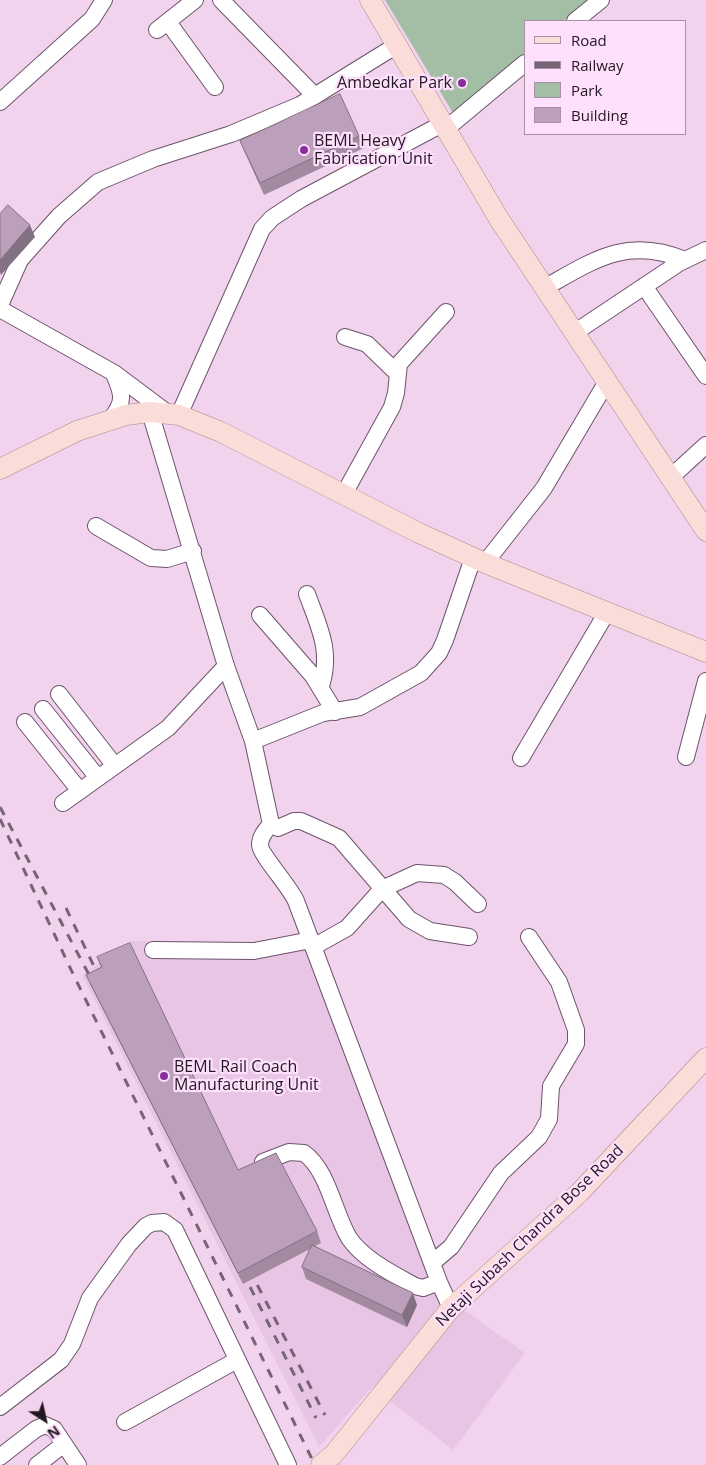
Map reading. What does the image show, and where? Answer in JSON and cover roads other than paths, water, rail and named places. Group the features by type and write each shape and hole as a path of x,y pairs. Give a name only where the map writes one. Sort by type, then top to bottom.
{"main road":[{"path":"370,0 446,126 499,219 670,478 699,508 706,531"},
{"path":"0,469 77,431 111,419 165,413 221,432 419,533 479,560 706,652"},
{"name":"Netaji Subash Chandra Bose Road","path":"321,1465 334,1454 451,1308 579,1192 706,1058"}],"street":[{"path":"3,93 92,19 104,0"},
{"path":"195,0 162,26 215,87"},
{"path":"220,0 314,96"},
{"path":"576,20 601,0"},
{"path":"0,305 20,260 59,216 98,182 153,158 231,134 300,105 397,46"},
{"path":"451,1308 439,1282 290,888 261,849 261,837 270,824 253,741 226,666 193,551 165,413 262,229 272,218 301,200 446,126 524,64"},
{"path":"574,333 685,260 706,250"},
{"path":"544,288 597,258 611,253 654,251 685,260"},
{"path":"644,286 706,376"},
{"path":"0,309 114,373 165,413"},
{"path":"344,494 392,407 396,393 397,373 402,360 446,312"},
{"path":"345,338 367,344 397,373"},
{"path":"111,419 120,407 122,394 114,373"},
{"path":"253,741 323,713 360,707 412,679 430,665 445,640 479,560 544,488 606,383"},
{"path":"670,478 706,445"},
{"path":"96,526 151,558 167,559 193,551"},
{"path":"307,594 326,650 321,686"},
{"path":"521,758 607,612"},
{"path":"260,616 321,686 334,712"},
{"path":"63,803 168,728 226,666"},
{"path":"686,757 706,681"},
{"path":"58,694 115,766"},
{"path":"44,709 98,778"},
{"path":"24,722 80,791"},
{"path":"270,824 278,828 294,821 302,821 339,838 398,909 418,926 441,933 469,937"},
{"path":"153,950 254,951 312,943 346,928 382,889 410,876 432,873 444,875 456,882 478,904"},
{"path":"432,1263 452,1247 501,1173 535,1143 549,1119 551,1086 576,1044 576,1030 559,982 529,937"},
{"path":"263,1162 289,1152 304,1153 317,1166 345,1230 362,1252 414,1286 423,1288 439,1282"},
{"path":"0,1407 50,1369 67,1352 94,1291 137,1234 152,1223 164,1222 175,1230 288,1465"},
{"path":"126,1422 237,1360"},
{"path":"0,1457 36,1429 45,1425 54,1429 78,1465"},
{"path":"37,1465 64,1444"}],"railway":[{"path":"0,807 95,986"},
{"path":"0,819 74,976 315,1465"},
{"path":"66,908 102,983"},
{"path":"249,1269 325,1415"},
{"path":"242,1271 316,1418"}],"place":[{"name":"Ambedkar Park","path":"462,83"},
{"name":"BEML Heavy Fabrication Unit","path":"304,150"},
{"name":"BEML Rail Coach Manufacturing Unit","path":"164,1076"}]}
